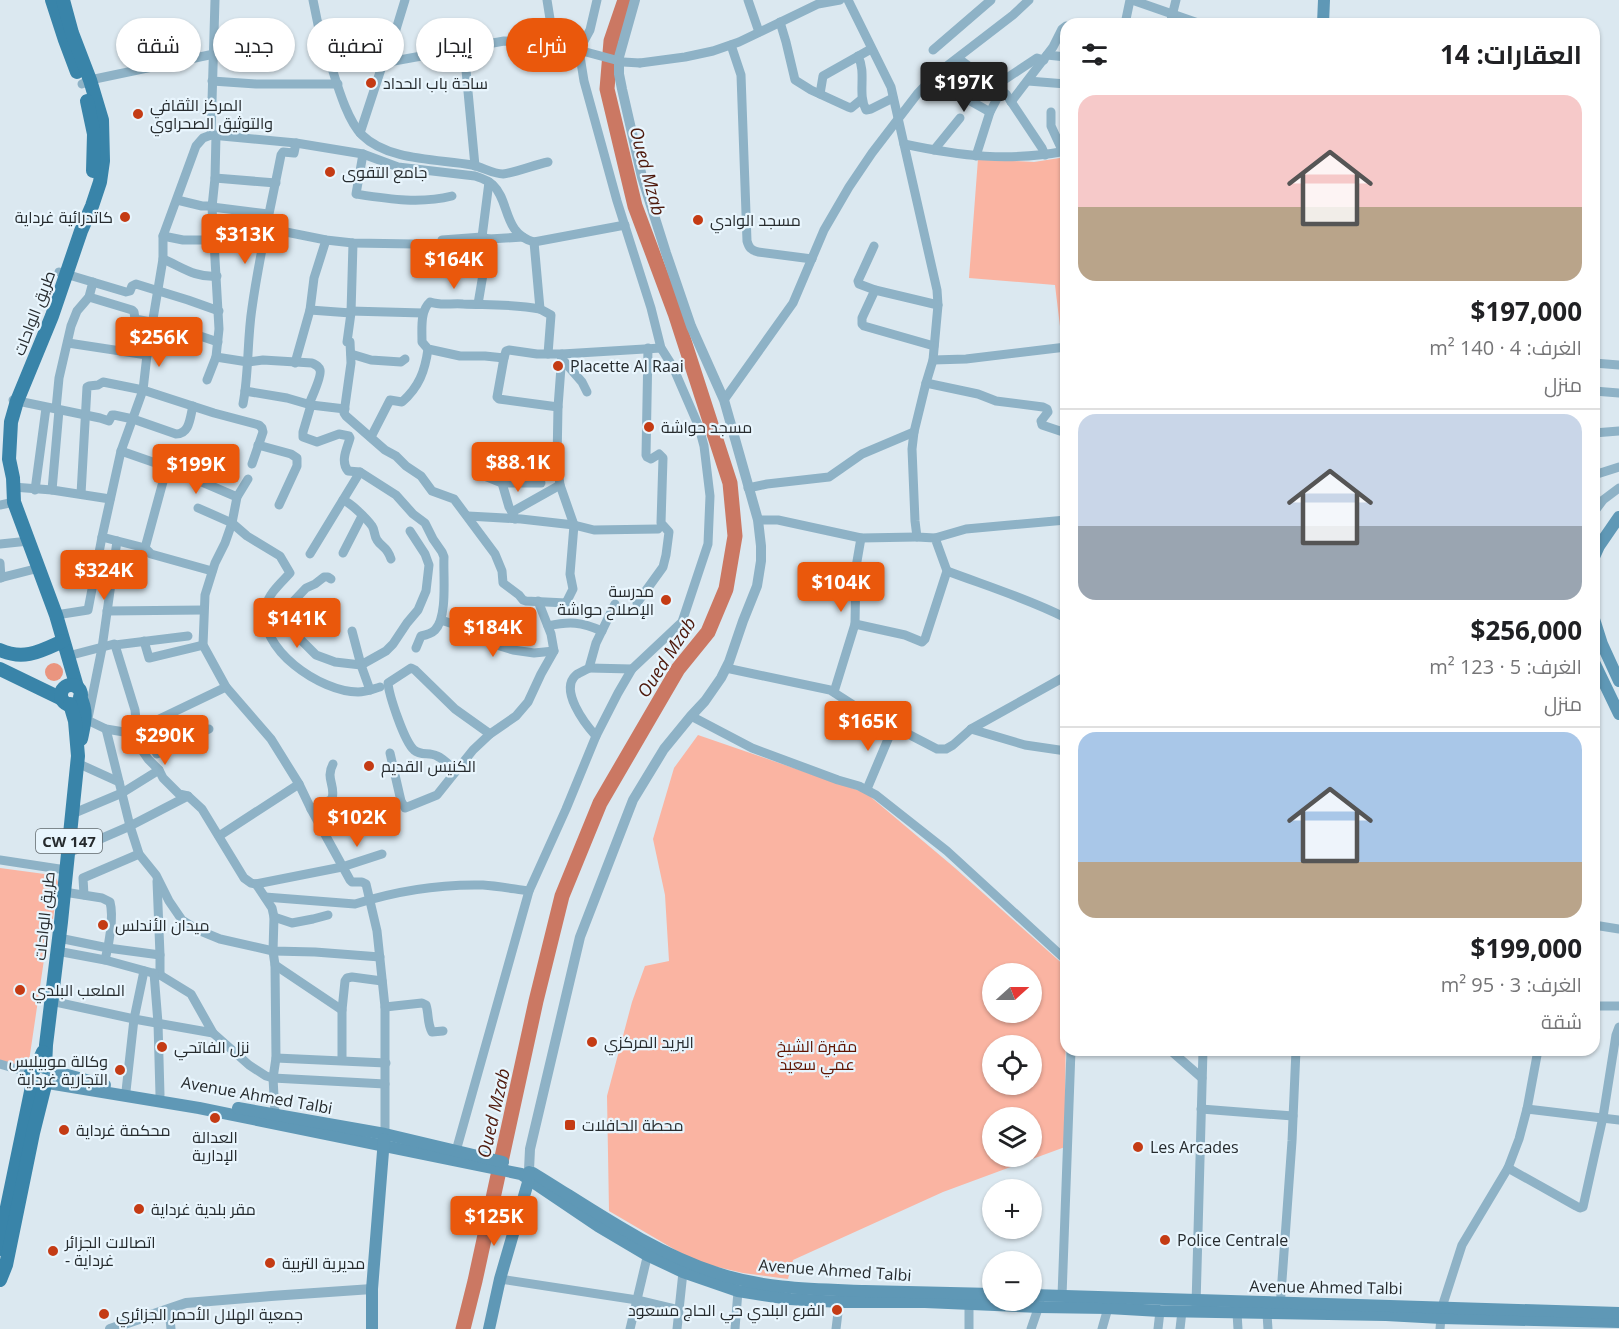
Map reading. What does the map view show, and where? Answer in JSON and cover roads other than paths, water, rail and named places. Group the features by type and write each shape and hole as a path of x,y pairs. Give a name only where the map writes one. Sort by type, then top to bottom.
{"main road":[{"path":"1323,18 1324,0"},
{"name":"طريق الواحات","path":"0,441 63,273 75,228 99,161 86,82 65,40 61,1"},
{"name":"طريق الواحات","path":"15,400 9,459 13,487 7,503 29,541 39,568 56,615 77,696 75,721 77,759 72,814 41,1075"},
{"path":"1600,545 1619,517"},
{"path":"1600,638 1619,681"},
{"path":"0,650 22,656 63,641"},
{"path":"0,669 77,696"},
{"path":"1600,674 1619,714"},
{"name":"طريق الواحات","path":"77,696 85,709 87,720 77,759"},
{"path":"41,1075 199,1108 384,1140 372,1289 372,1329"},
{"name":"Avenue Ahmed Talbi","path":"41,1075 126,1091 275,1114 384,1140 458,1154 526,1173 649,1249 718,1273 756,1283 840,1296 982,1294"},
{"name":"CW 147","path":"0,1249 6,1212 41,1075"},
{"name":"CW 147","path":"0,1280 33,1132 41,1075"},
{"path":"489,1329 526,1173"},
{"path":"649,1249 683,1272 738,1291 790,1299 840,1296 982,1303"},
{"name":"Avenue Ahmed Talbi","path":"1042,1298 1062,1296 1441,1318 1619,1313"},
{"path":"1042,1300 1107,1308 1160,1311 1182,1311 1196,1305 1237,1313 1275,1310"},
{"path":"1441,1318 1588,1326 1619,1323"}],"street":[{"path":"215,0 215,18"},
{"path":"313,0 317,18"},
{"path":"400,18 405,0"},
{"path":"548,0 550,18"},
{"path":"588,36 597,0"},
{"path":"526,1173 580,937 588,915 633,800 664,749 705,701 726,668 757,586 761,554 758,520 723,400 691,326 666,253 642,177 621,89 619,57 635,0"},
{"path":"747,0 759,32"},
{"path":"588,52 623,62 640,63 697,55 731,45 818,2 840,0"},
{"path":"848,0 888,78 937,290 938,305 933,360 914,432 912,449 917,537"},
{"path":"933,50 992,0"},
{"path":"723,400 793,303 824,230 849,187 924,85 1029,0"},
{"path":"1126,18 1131,0 1183,18"},
{"path":"1171,18 1176,0"},
{"path":"780,22 795,80 851,108 862,99"},
{"path":"1011,102 1046,57 1060,32"},
{"path":"731,45 741,75 748,246 751,250 758,252 812,259"},
{"path":"820,94 823,76 872,49"},
{"path":"86,82 213,54"},
{"path":"858,56 862,68 864,108 868,110 893,98"},
{"path":"976,156 998,88 1037,57 1060,57"},
{"path":"958,58 998,88 1011,102 1045,155"},
{"path":"207,380 216,357 219,311 213,206 215,178 213,68"},
{"path":"334,72 351,119 360,133 381,147 403,155 475,166 502,174 548,162"},
{"path":"360,133 380,72"},
{"path":"466,72 475,166"},
{"path":"458,1154 529,891 596,736 618,693 632,669 682,622 708,544 710,496 704,446 699,427 673,367 661,348 651,308 617,201 584,81 584,72"},
{"path":"212,81 256,84 338,84"},
{"path":"1028,81 1060,84"},
{"path":"951,90 990,112"},
{"path":"1051,111 1051,126 1060,143"},
{"path":"934,150 960,118"},
{"path":"56,615 88,610 121,451 143,390 163,259 163,236 196,146 203,138 213,135 296,143 363,154 398,167 475,176 489,182 497,191 512,226 516,232 529,241 534,242 625,225"},
{"path":"243,405 251,313 268,214 282,153 294,153 296,143"},
{"path":"904,144 976,156 1026,157 1060,153"},
{"path":"363,154 356,194 412,201 435,200 452,196"},
{"path":"215,178 276,183"},
{"path":"478,304 489,182"},
{"path":"177,200 201,206 268,214"},
{"path":"266,228 353,243 415,244"},
{"path":"163,236 183,240 214,240"},
{"path":"442,240 525,237"},
{"path":"296,363 310,309 314,278 326,240"},
{"path":"534,242 540,309"},
{"path":"353,243 347,337 351,354 346,416 385,450 421,476 432,492 454,499 495,554 502,571 503,583 523,600 567,603 573,590 570,574 573,525 560,485 557,461 562,356"},
{"path":"873,246 858,283 860,285 938,305"},
{"path":"163,259 197,275 217,276"},
{"path":"63,273 126,292 130,291 134,284 219,311"},
{"path":"34,490 71,326 77,311 89,297 93,282"},
{"path":"875,290 862,318 864,326 934,346"},
{"path":"89,297 132,310 135,319 153,322 218,342"},
{"path":"504,358 460,356 428,349 422,342 423,313 427,303 520,306 540,309 551,315 548,354"},
{"path":"310,309 423,313"},
{"path":"68,343 147,355"},
{"path":"638,603 663,567 669,532 661,523 663,458 659,454 651,459 646,455 648,348"},
{"path":"558,407 497,397 506,351 562,356 661,348"},
{"path":"371,437 390,400 402,402 413,392 426,367 428,349"},
{"path":"933,360 966,359 1060,349"},
{"path":"351,354 370,360 399,362 405,359"},
{"path":"562,356 587,392"},
{"path":"216,357 248,362 263,360 312,363 320,370 303,437 321,442 339,434 349,436 344,466 348,471 360,472 396,495 422,520 444,557 444,597 441,620 436,629 422,636 416,648"},
{"path":"1600,363 1619,365"},
{"path":"81,494 87,390 89,386 103,382 143,390 259,425 263,432 252,464"},
{"path":"926,383 978,394 996,401 1043,407 1048,412 1041,421 1042,425 1060,430"},
{"path":"1600,391 1619,393"},
{"path":"245,392 287,398 310,405 345,409"},
{"path":"15,400 109,421 113,414 176,434 183,434 186,431 193,406"},
{"path":"52,490 54,409"},
{"path":"1600,433 1619,431"},
{"path":"748,488 829,477 862,453 914,432"},
{"path":"258,445 293,455 298,461 279,505"},
{"path":"121,451 237,497"},
{"path":"145,548 166,467"},
{"path":"1600,473 1619,467"},
{"path":"310,555 360,472"},
{"path":"477,473 502,483 541,483"},
{"path":"248,479 237,497 232,524 212,571 205,595 203,645 226,687 271,739 299,784 352,882 366,884 377,931 385,1007 384,1140"},
{"path":"502,483 513,515"},
{"path":"513,515 560,485"},
{"path":"13,487 52,490 110,500"},
{"path":"1600,497 1617,490"},
{"path":"1600,505 1617,490"},
{"path":"343,500 349,502 374,528 378,542 389,551 391,559"},
{"path":"198,508 232,524 280,556 290,573 276,587 266,603 265,611 273,643 291,662 324,684 360,693 380,687"},
{"path":"468,516 513,515 594,530 658,529"},
{"path":"343,553 362,516"},
{"path":"758,520 778,520 861,538 935,538 966,529 1060,521"},
{"path":"331,579 324,577 306,588 288,607 286,619 299,638 316,655 335,662 361,664 386,651 421,605 426,591 429,565 425,554 410,531"},
{"path":"102,537 145,548 151,554 212,571"},
{"path":"834,692 855,624 856,567 861,538"},
{"path":"855,624 905,635 922,642 925,639 947,571 935,538"},
{"path":"0,544 29,541"},
{"path":"77,696 102,648 117,541"},
{"path":"0,563 1,578 39,568"},
{"path":"947,571 1060,615"},
{"path":"390,753 401,801 405,808 437,795 490,734 516,716 528,702 554,651 551,634 538,601"},
{"path":"590,668 596,643 615,604"},
{"path":"107,611 203,610"},
{"path":"441,620 475,632 490,642 513,650 534,653 554,651"},
{"path":"548,626 571,622 581,623 602,631"},
{"path":"352,631 370,690"},
{"path":"68,656 114,644 188,636"},
{"path":"175,638 180,650"},
{"path":"144,641 148,658 203,645"},
{"path":"115,645 135,710 137,730 148,759 171,786 180,794 188,796 202,809 244,878 256,884 342,867 381,854"},
{"path":"456,771 440,757 434,754 420,754 413,749 402,729 388,682 411,668 415,670 455,710 490,734"},
{"path":"596,736 570,696 572,682 576,676 590,668 632,669"},
{"path":"726,668 834,692 858,708 937,749 946,749 971,729 1060,679"},
{"path":"87,720 106,729 137,730 226,687"},
{"path":"690,716 752,748 867,789 947,851 1060,955"},
{"path":"867,789 894,725"},
{"path":"106,729 139,854 156,875 182,920 220,939 273,951 381,957"},
{"path":"137,730 157,754 209,729"},
{"path":"971,729 1019,744 1060,750"},
{"path":"77,759 119,782"},
{"path":"311,809 332,799 334,792 329,776 333,764"},
{"path":"72,814 122,793 159,770"},
{"path":"219,836 299,784"},
{"path":"68,853 130,826 188,796"},
{"path":"0,860 83,878 139,854"},
{"path":"126,1091 134,1019 160,955 156,875"},
{"path":"83,878 84,894"},
{"path":"256,884 266,897 274,916 276,1058 273,1078 275,1114"},
{"path":"266,897 355,904 430,887 484,885 529,891"},
{"path":"64,892 84,894 110,902 108,948 105,960"},
{"path":"274,916 292,923 328,915"},
{"path":"1600,926 1619,929"},
{"path":"58,945 108,948 160,955"},
{"path":"58,945 153,973 191,994 213,1034 249,1065 266,1076 385,1083"},
{"path":"275,965 342,1010"},
{"path":"153,973 158,1023 160,1095"},
{"path":"342,1060 342,1010 344,985 347,978 359,977 382,981"},
{"path":"51,1001 213,1034"},
{"path":"385,1007 422,1003 426,1005 429,1013 429,1026 432,1032 443,1030"},
{"path":"1600,1006 1619,1006"},
{"path":"1508,1168 1576,1206 1584,1205 1618,1032"},
{"path":"1062,1296 1071,1056"},
{"path":"1177,1056 1202,1078"},
{"path":"1196,1305 1203,1056"},
{"path":"1268,1329 1275,1310 1293,1116 1296,1056"},
{"path":"1441,1318 1462,1245 1508,1168 1527,1108 1537,1056"},
{"path":"276,1058 386,1063"},
{"path":"0,1064 41,1075"},
{"path":"1527,1108 1619,1120"},
{"path":"1201,1109 1293,1116"},
{"path":"630,1329 649,1249"},
{"path":"677,1329 683,1272"},
{"path":"500,1279 637,1300 679,1310"},
{"path":"113,1328 186,1303 372,1289"},
{"path":"735,1329 738,1291"},
{"path":"836,1329 840,1296"},
{"path":"969,1304 969,1329"},
{"path":"169,1308 171,1329"},
{"path":"1102,1329 1107,1308"},
{"path":"1031,1329 1035,1311"},
{"path":"1158,1329 1160,1311"},
{"path":"1180,1329 1182,1311"},
{"path":"1237,1313 1238,1329"}],"waterway":[{"name":"Oued Mzab","path":"463,1329 536,1001 562,896 600,803 678,669 708,632 726,589 735,536 730,483 675,313 635,206 607,89 611,41 625,0"}],"place":[{"name":"ساحة باب الحداد","path":"371,83"},
{"name":"المركز الثقافي والتوثيق الصحراوي","path":"138,114"},
{"name":"جامع التقوى","path":"330,172"},
{"name":"كاتدرائية غرداية","path":"125,217"},
{"name":"مسجد الوادي","path":"698,220"},
{"name":"Placette Al Raai","path":"558,366"},
{"name":"مسجد حواشة","path":"649,427"},
{"name":"مدرسة الإصلاح حواشة","path":"666,600"},
{"name":"الكنيس القديم","path":"369,766"},
{"name":"ميدان الأندلس","path":"103,925"},
{"name":"الملعب البلدي","path":"20,990"},
{"name":"البريد المركزي","path":"592,1042"},
{"name":"نزل الفاتحي","path":"162,1047"},
{"name":"وكالة موبيليس التجارية غرداية","path":"120,1070"},
{"name":"العدالة الإدارية","path":"215,1118"},
{"name":"محطة الحافلات","path":"570,1125"},
{"name":"محكمة غرداية","path":"64,1130"},
{"name":"Les Arcades","path":"1138,1147"},
{"name":"مقر بلدية غرداية","path":"139,1209"},
{"name":"Police Centrale","path":"1165,1240"},
{"name":"اتصالات الجزائر - غرداية","path":"53,1251"},
{"name":"مديرية التربية","path":"270,1263"},
{"name":"الفرع البلدي حي الحاج مسعود","path":"837,1310"},
{"name":"جمعية الهلال الأحمر الجزائري","path":"104,1314"}],"park label":[{"name":"مقبرة الشيخ عمي سعيد","path":"817,1055"}]}
